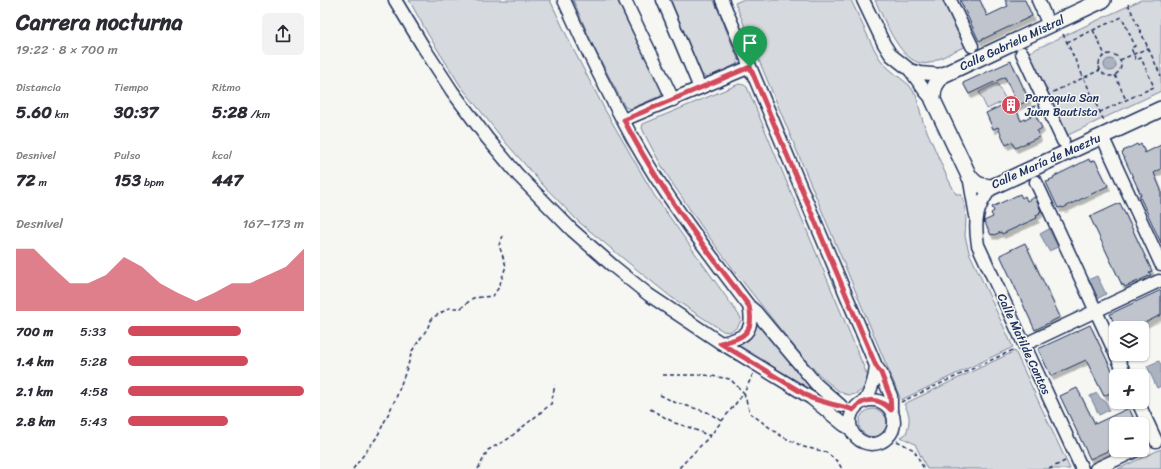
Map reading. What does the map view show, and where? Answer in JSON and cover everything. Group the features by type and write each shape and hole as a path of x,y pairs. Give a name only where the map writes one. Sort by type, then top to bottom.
{"main road":[{"name":"Calle Gabriela Mistral","path":"943,75 1103,0"},
{"path":"943,75 936,82 933,90 934,100 969,176"},
{"name":"Calle María de Maeztu","path":"969,176 975,183 982,186 992,187 1161,109"}],"street":[{"path":"396,0 424,48 452,91 487,138 518,174 572,230 649,295 720,343 811,398 851,429"},
{"path":"564,0 586,49 633,139 687,224 749,306 756,312 816,384 841,406"},
{"path":"625,0 673,100"},
{"path":"663,0 700,88"},
{"path":"722,0 876,366 881,373 895,407 894,427 890,436 881,442 873,444 861,442 857,439 851,429 850,421 853,410 857,406 870,400 895,407"},
{"path":"863,0 884,44 891,55 910,70 918,82 934,100"},
{"path":"950,0 972,46"},
{"path":"1038,0 1050,25"},
{"path":"1022,53 1063,140"},
{"path":"624,120 750,67"},
{"path":"910,70 920,73 943,75"},
{"path":"1102,136 1161,264"},
{"name":"Calle Matilde Cantos","path":"969,176 976,217 975,230 978,245 1082,469"},
{"path":"1036,182 1123,369"},
{"name":"Calle Matilde Cantos","path":"976,217 985,196 992,187"},
{"path":"1032,341 1159,281"},
{"path":"720,343 741,338 746,333 750,326 751,316 749,306"},
{"path":"865,401 875,380 876,366"},
{"path":"811,398 853,410"},
{"path":"1142,409 1159,440 1149,445"},
{"path":"1097,468 1121,457"}],"path":[{"path":"1128,4 1161,76"},
{"path":"1067,42 1122,17 1135,46 1131,48 1136,60 1141,58 1154,87 1100,112"},
{"path":"1094,30 1105,55"},
{"path":"1063,34 1104,121"},
{"path":"1120,60 1148,48"},
{"path":"1112,54 1120,60 1121,67 1115,75 1105,75 1100,70 1099,63 1105,55 1112,54"},
{"path":"1043,97 1100,70"},
{"path":"1115,75 1126,100"},
{"path":"353,469 377,437 396,398 412,351 432,318 449,308 461,308 473,298 493,296 499,287 506,266 499,244 503,236"},
{"path":"895,407 1016,348"},
{"path":"678,469 710,436 744,393 754,370"},
{"path":"663,375 705,375 730,379 744,393 750,413 781,436 804,447 826,452 838,462 842,469"},
{"path":"478,469 488,450 508,439 551,404 555,385"},
{"path":"660,395 674,402 707,412 722,421"},
{"path":"650,409 675,423 710,436"},
{"path":"897,441 914,450 924,469"},
{"path":"1049,469 1068,460"}],"shaded area":[{"path":"409,0 550,0 573,49 605,110 654,195 741,318 740,323 734,330 729,332 723,331 671,297 579,222 543,185 506,143 460,85 429,36"},
{"path":"573,0 618,0 663,90 660,96 630,109 625,107 593,46"},
{"path":"669,0 714,0 738,59 737,64 710,77 700,74"},
{"path":"742,0 851,0 880,59 888,68 909,85 916,95 923,122 947,177 956,194 961,194 964,202 966,218 965,236 969,252 1013,347 901,400 735,3"},
{"path":"875,0 948,0 969,45 930,63 920,63 911,59 895,41"},
{"path":"1141,0 1161,0 1161,91 1064,137 1025,54"},
{"path":"1112,59 1115,60 1115,70 1108,71 1105,70 1104,63 1105,60"},
{"path":"997,83 1006,100 987,109 979,92"},
{"path":"739,84 747,87 868,377 866,385 853,395 843,393 815,371 740,278 677,191 642,128 643,124"},
{"path":"1049,229 1058,247 1049,251 1040,234"},
{"path":"1097,276 1106,294 1097,299 1088,280"},
{"path":"754,313 820,395 733,345"},
{"path":"1015,351 1070,469 927,469 915,444 901,437 906,434 909,422 909,415 904,404"},
{"path":"1159,361 1161,365 1161,386 1157,388 1147,366"},
{"path":"1097,393 1100,398 1106,402 1109,410 1099,415 1090,396"},
{"path":"873,409 883,413 887,423 883,433 873,437 863,433 859,423 863,413"},
{"path":"1161,449 1161,469 1118,469 1144,457 1149,457 1149,455"}],"building":[{"path":"960,0 980,0 987,16 1008,6 1005,0 1025,0 1032,16 979,41"},
{"name":"Parroquia San Juan Bautista","path":"1011,61 1029,100 1015,107 1021,121 1035,114 1042,128 1037,131 1039,137 1015,148 1012,142 1006,145 998,127 993,129 986,113 1007,103 1014,97 1005,77 969,94 963,83"},
{"path":"1137,144 1138,146 1141,144 1145,153 1161,145 1161,169 1154,173 1161,190 1161,243 1122,153 1124,152 1123,151"},
{"path":"1089,159 1090,162 1095,160 1108,186 1063,208 1058,208 1046,182"},
{"path":"1020,194 1022,198 1025,196 1027,201 1035,197 1041,211 1036,215 1037,218 1002,234 1001,232 991,235 984,221 993,217 991,213 994,211 992,207"},
{"path":"1120,203 1152,271 1149,272 1151,275 1125,287 1122,285 1090,217"},
{"path":"1025,243 1060,317 1035,330 1000,255"},
{"path":"1161,290 1161,315 1148,321 1113,321 1110,314"},
{"path":"1090,325 1111,369 1109,369 1109,394 1104,396 1086,360 1051,376 1038,349"},
{"path":"1077,388 1095,424 1109,417 1109,450 1090,459 1060,396"},
{"path":"1127,409 1129,409 1133,417 1110,417"}],"place":[{"name":"Parroquia San Juan Bautista","path":"1011,105"}],"route":[{"path":"750,67 876,366 881,373 890,396 891,410 888,406 876,400 865,401 853,410 811,398 720,343 741,338 746,333 750,326 751,316 749,306 687,224 633,139 624,120 750,67"}]}
